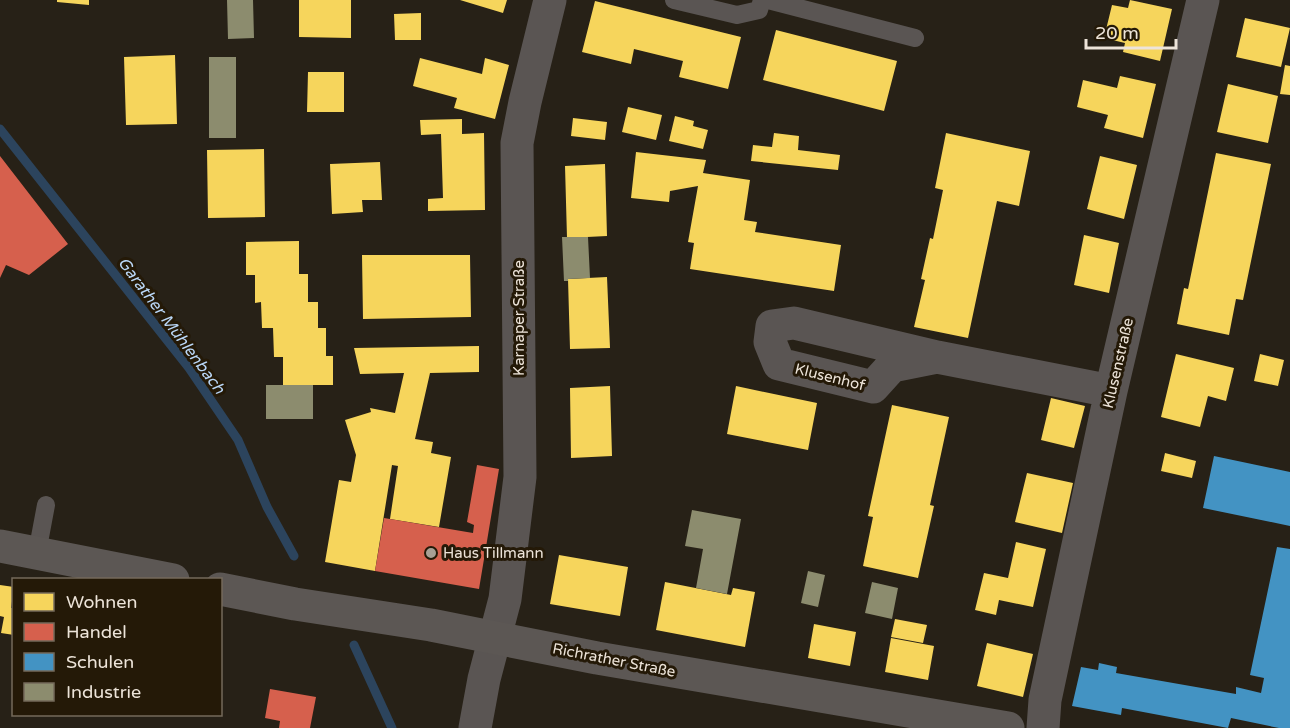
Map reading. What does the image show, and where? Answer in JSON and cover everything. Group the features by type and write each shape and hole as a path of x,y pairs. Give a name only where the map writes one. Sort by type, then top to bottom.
{"main road":[{"path":"0,546 37,553 69,570 161,578"},
{"name":"Richrather Straße","path":"222,589 295,604 431,625 743,684 1008,728"}],"street":[{"name":"Karnaper Straße","path":"475,728 484,679 505,599 520,477 517,143 550,0"},
{"name":"Klusenstraße","path":"1043,728 1045,700 1111,391 1203,0"},
{"path":"937,357 1111,391"}],"lane":[{"path":"674,0 737,15 759,10 762,0"},
{"path":"768,0 915,38"},
{"path":"37,553 46,505"}],"building: Wohnen":[{"path":"57,0 89,0 89,5 57,2"},
{"path":"299,0 351,0 351,38 299,37"},
{"path":"460,0 507,0 503,13"},
{"path":"1130,0 1172,9 1160,61 1123,52 1125,43 1104,38 1112,5 1128,8"},
{"path":"595,1 741,37 728,89 679,77 683,61 634,49 631,64 582,52"},
{"path":"421,13 421,40 395,40 394,14"},
{"path":"1245,18 1290,28 1281,67 1236,57"},
{"path":"776,30 897,61 884,111 763,80"},
{"path":"175,55 177,124 126,125 124,57"},
{"path":"420,58 482,74 485,58 509,65 495,119 454,108 457,98 413,86"},
{"path":"1285,65 1290,66 1290,95 1280,94"},
{"path":"308,72 344,72 344,112 307,112"},
{"path":"1120,76 1156,84 1143,138 1104,128 1108,115 1077,107 1083,80 1117,88"},
{"path":"1228,84 1278,96 1268,143 1217,132"},
{"path":"628,107 662,115 656,140 622,132"},
{"path":"675,116 694,121 693,126 708,130 703,149 669,141"},
{"path":"573,118 607,122 605,140 571,136"},
{"path":"462,119 462,134 484,133 485,210 428,211 428,199 443,198 441,134 421,135 420,120"},
{"path":"774,133 799,136 798,150 840,155 838,170 751,161 753,145 772,147"},
{"path":"946,133 1030,151 1019,206 997,201 968,338 914,327 925,280 921,279 930,238 933,239 943,190 935,188"},
{"path":"264,149 265,217 208,218 207,150"},
{"path":"636,152 706,160 703,173 750,180 744,220 757,222 755,232 841,245 834,291 690,269 694,243 688,242 698,186 670,191 669,202 631,198"},
{"path":"1216,153 1271,164 1243,300 1236,299 1229,335 1177,324 1184,288 1188,289"},
{"path":"1100,156 1137,165 1124,219 1087,209"},
{"path":"380,162 382,200 362,200 363,212 332,214 330,164"},
{"path":"605,164 607,236 567,238 565,166"},
{"path":"1084,235 1119,243 1109,293 1074,285"},
{"path":"299,241 299,274 308,274 308,302 318,302 318,328 326,328 326,356 333,356 333,385 283,385 283,357 274,357 273,328 262,328 261,302 255,303 255,275 246,275 246,242"},
{"path":"362,255 470,255 471,317 363,319"},
{"path":"607,277 610,348 570,349 568,279"},
{"path":"479,346 479,372 430,373 415,439 433,442 431,453 451,457 439,527 390,519 398,466 392,465 375,571 325,562 339,480 351,482 356,455 345,420 371,412 370,408 395,413 404,373 360,374 354,348"},
{"path":"1176,354 1234,368 1226,401 1208,396 1200,427 1161,417"},
{"path":"1260,354 1284,360 1278,386 1254,381"},
{"path":"610,386 612,456 571,458 570,388"},
{"path":"736,386 817,403 808,450 727,434"},
{"path":"1051,398 1085,406 1074,448 1041,440"},
{"path":"892,405 949,417 930,505 934,506 918,578 863,566 873,517 868,516"},
{"path":"1165,453 1196,461 1192,478 1161,471"},
{"path":"1027,473 1073,483 1062,533 1015,522"},
{"path":"1016,542 1046,549 1033,607 999,600 996,615 975,610 984,573 1008,578"},
{"path":"559,555 628,567 620,616 550,604"},
{"path":"665,582 731,595 733,588 755,592 745,647 656,630"},
{"path":"0,585 12,587 12,635 1,633 4,617 0,616"},
{"path":"895,619 927,625 923,643 891,637"},
{"path":"814,624 856,632 850,666 808,658"},
{"path":"891,638 934,646 928,680 885,672"},
{"path":"987,643 1033,654 1023,697 977,686"}],"building: Handel":[{"path":"0,156 68,244 29,275 6,265 0,278"},
{"name":"Haus Tillmann","path":"477,465 499,469 479,589 375,571 384,518 473,533 474,525 467,522"},
{"path":"270,689 316,697 310,728 279,728 280,721 265,718"}],"building: Schulen":[{"path":"1214,456 1290,472 1290,526 1203,508"},
{"path":"1277,547 1290,549 1290,728 1279,728 1231,718 1228,728 1122,708 1121,715 1072,706 1081,667 1098,670 1099,663 1117,667 1116,673 1236,694 1236,687 1261,693 1264,678 1250,675"}],"building: Industrie":[{"path":"227,0 253,0 254,38 228,39"},
{"path":"209,57 236,57 236,138 209,138"},
{"path":"562,237 588,237 590,278 564,281"},
{"path":"266,385 313,385 313,419 266,419"},
{"path":"692,510 741,519 727,594 696,588 703,549 685,546"},
{"path":"808,571 825,575 818,607 801,603"},
{"path":"872,582 898,588 892,619 865,613"}],"waterway":[{"name":"Garather Mühlenbach","path":"0,129 189,368 238,440 267,507 294,556"},
{"name":"Garather Mühlenbach","path":"354,645 392,728"}],"place":[{"name":"Haus Tillmann","path":"431,553"}]}
